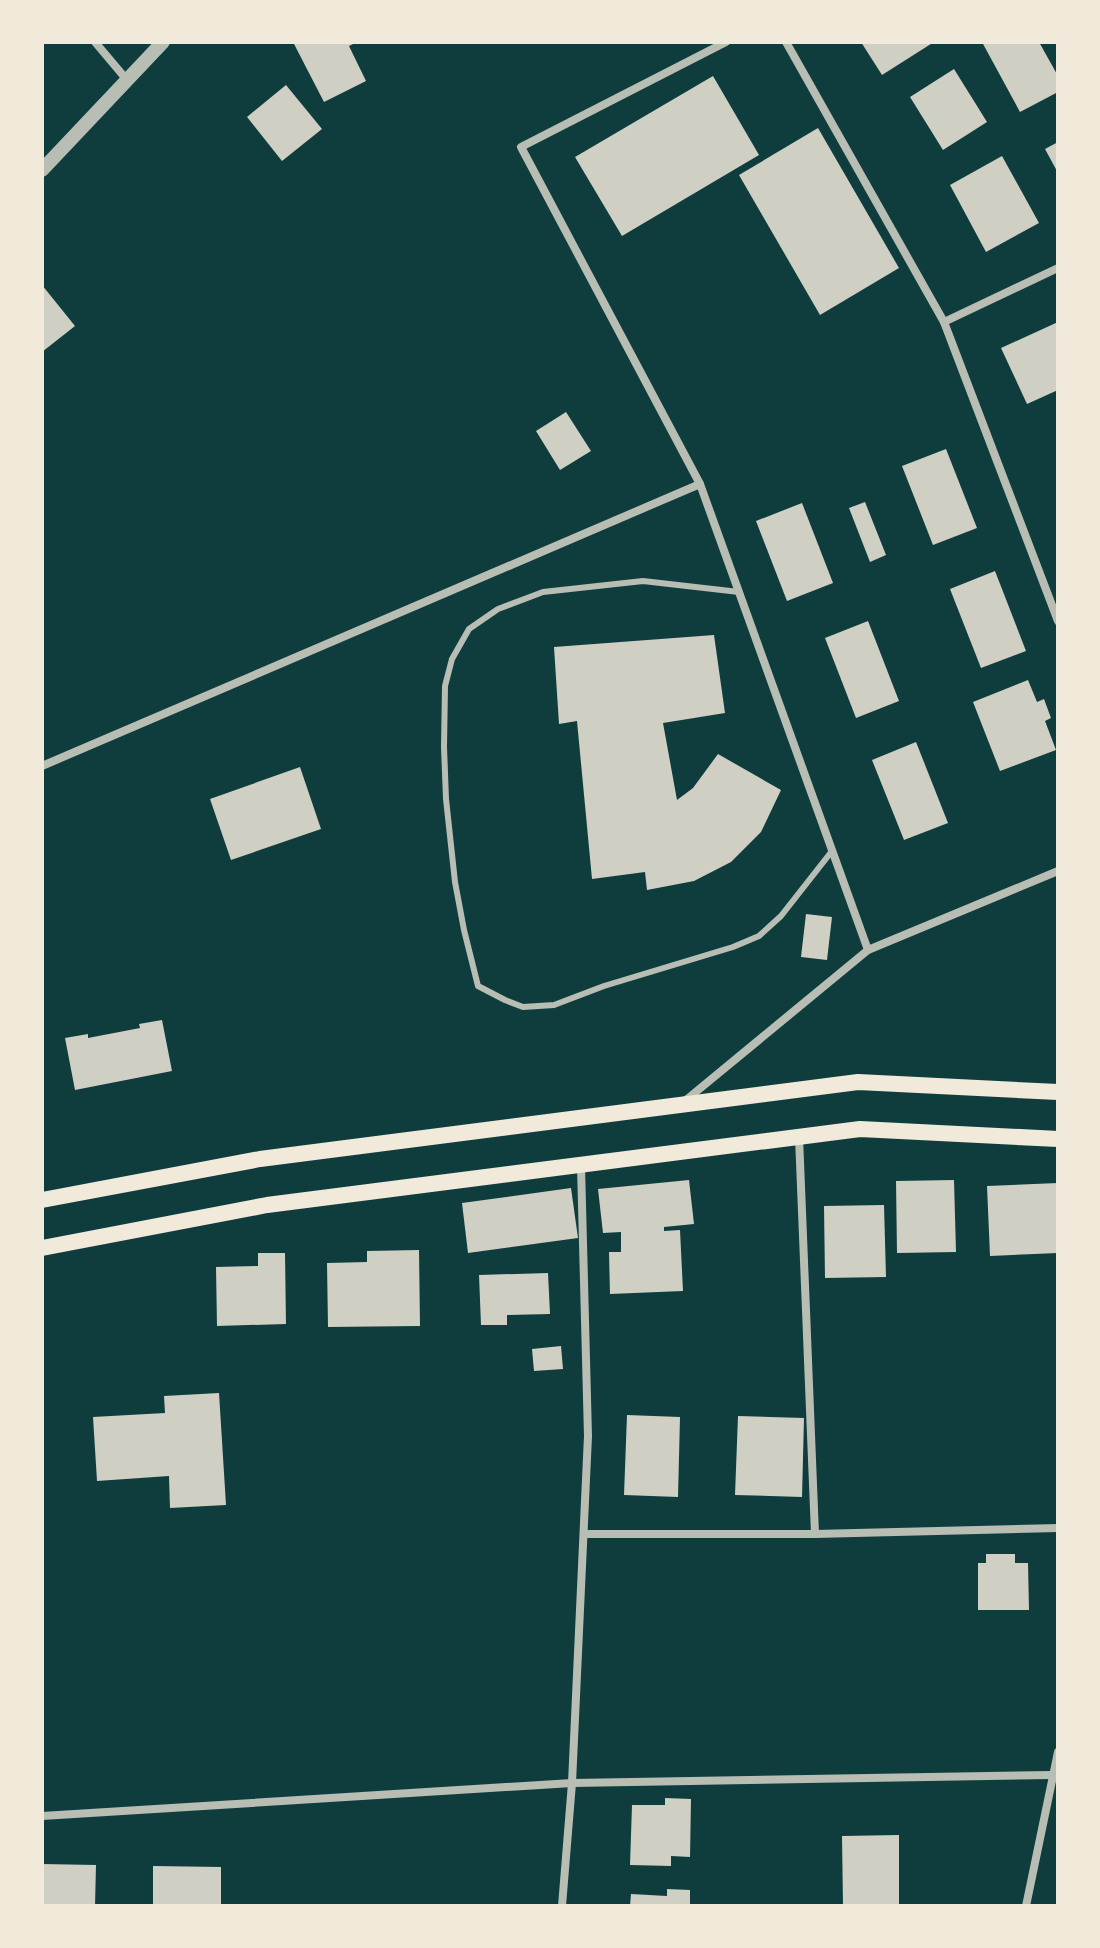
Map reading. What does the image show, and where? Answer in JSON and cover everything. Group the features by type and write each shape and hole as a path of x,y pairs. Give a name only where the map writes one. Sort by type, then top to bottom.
{"main road":[{"path":"42,1200 260,1159 858,1082 1058,1092"},
{"path":"42,1248 267,1205 860,1129 1058,1139"}],"street":[{"path":"95,42 127,80"},
{"path":"42,170 163,42"},
{"path":"726,42 521,147 700,484 868,950"},
{"path":"786,42 944,322 1058,621"},
{"path":"944,322 1058,268"},
{"path":"42,766 700,484"},
{"path":"679,1106 868,950 1058,871"},
{"path":"799,1137 815,1534"},
{"path":"562,1906 572,1783 588,1436 581,1166"},
{"path":"584,1534 815,1534 1058,1528"},
{"path":"1026,1906 1056,1775 1058,1752"},
{"path":"42,1816 572,1783 1056,1775"}],"lane":[{"path":"739,592 643,581 543,592 498,609 469,629 452,659 445,686 444,747 455,882 478,986 523,1007 554,1005 604,986 733,947 759,936 781,916 832,851"}],"building":[{"path":"293,42 357,42 349,46 366,81 324,102"},
{"path":"861,42 934,42 882,75"},
{"path":"982,42 1039,42 1058,76 1058,92 1020,112"},
{"path":"954,69 987,122 943,150 910,97"},
{"path":"713,76 759,155 622,236 575,157"},
{"path":"286,85 322,129 282,161 247,117"},
{"path":"818,128 899,268 820,315 739,175"},
{"path":"1058,142 1058,173 1045,149"},
{"path":"1002,156 1039,223 986,252 950,185"},
{"path":"42,285 75,326 42,352"},
{"path":"1058,322 1058,390 1027,404 1001,348"},
{"path":"566,412 591,451 560,470 536,431"},
{"path":"946,449 977,528 933,545 902,466"},
{"path":"865,502 886,555 870,562 849,508"},
{"path":"802,503 833,583 787,601 756,521"},
{"path":"995,571 1026,651 981,668 950,589"},
{"path":"868,621 899,701 856,718 825,638"},
{"path":"714,635 725,713 663,723 677,800 693,788 718,754 781,790 761,832 731,862 694,881 647,890 645,872 592,879 577,721 559,724 554,647"},
{"path":"1028,680 1037,702 1044,699 1051,718 1045,721 1056,750 1000,771 973,702"},
{"path":"916,742 948,823 904,840 872,760"},
{"path":"300,767 321,829 231,860 210,799"},
{"path":"806,914 832,917 827,960 801,957"},
{"path":"162,1020 172,1071 75,1090 65,1038 88,1034 88,1038 140,1028 139,1024"},
{"path":"689,1180 694,1224 664,1227 664,1231 680,1230 683,1291 610,1294 609,1252 621,1252 621,1232 603,1233 598,1189"},
{"path":"954,1180 956,1252 897,1253 896,1181"},
{"path":"1058,1183 1058,1253 990,1256 987,1186"},
{"path":"571,1188 578,1238 468,1253 462,1203"},
{"path":"884,1205 886,1277 825,1278 824,1206"},
{"path":"419,1250 420,1326 328,1327 327,1263 367,1262 367,1251"},
{"path":"258,1253 285,1253 286,1324 217,1326 216,1267 258,1266"},
{"path":"548,1273 550,1314 507,1315 507,1325 481,1325 479,1275"},
{"path":"561,1346 563,1369 534,1371 532,1349"},
{"path":"219,1393 226,1505 170,1508 169,1476 97,1481 93,1417 165,1413 164,1396"},
{"path":"627,1415 680,1417 678,1497 624,1495"},
{"path":"738,1416 804,1418 802,1497 735,1495"},
{"path":"986,1554 1015,1554 1015,1563 1028,1563 1029,1610 978,1610 978,1563 986,1563"},
{"path":"665,1798 691,1799 690,1857 671,1856 671,1866 630,1865 632,1805 665,1805"},
{"path":"899,1835 899,1906 843,1906 842,1836"},
{"path":"42,1864 96,1865 95,1906 42,1906"},
{"path":"153,1866 221,1867 221,1906 153,1906"},
{"path":"667,1889 690,1890 690,1906 630,1906 631,1894 667,1896"}]}
